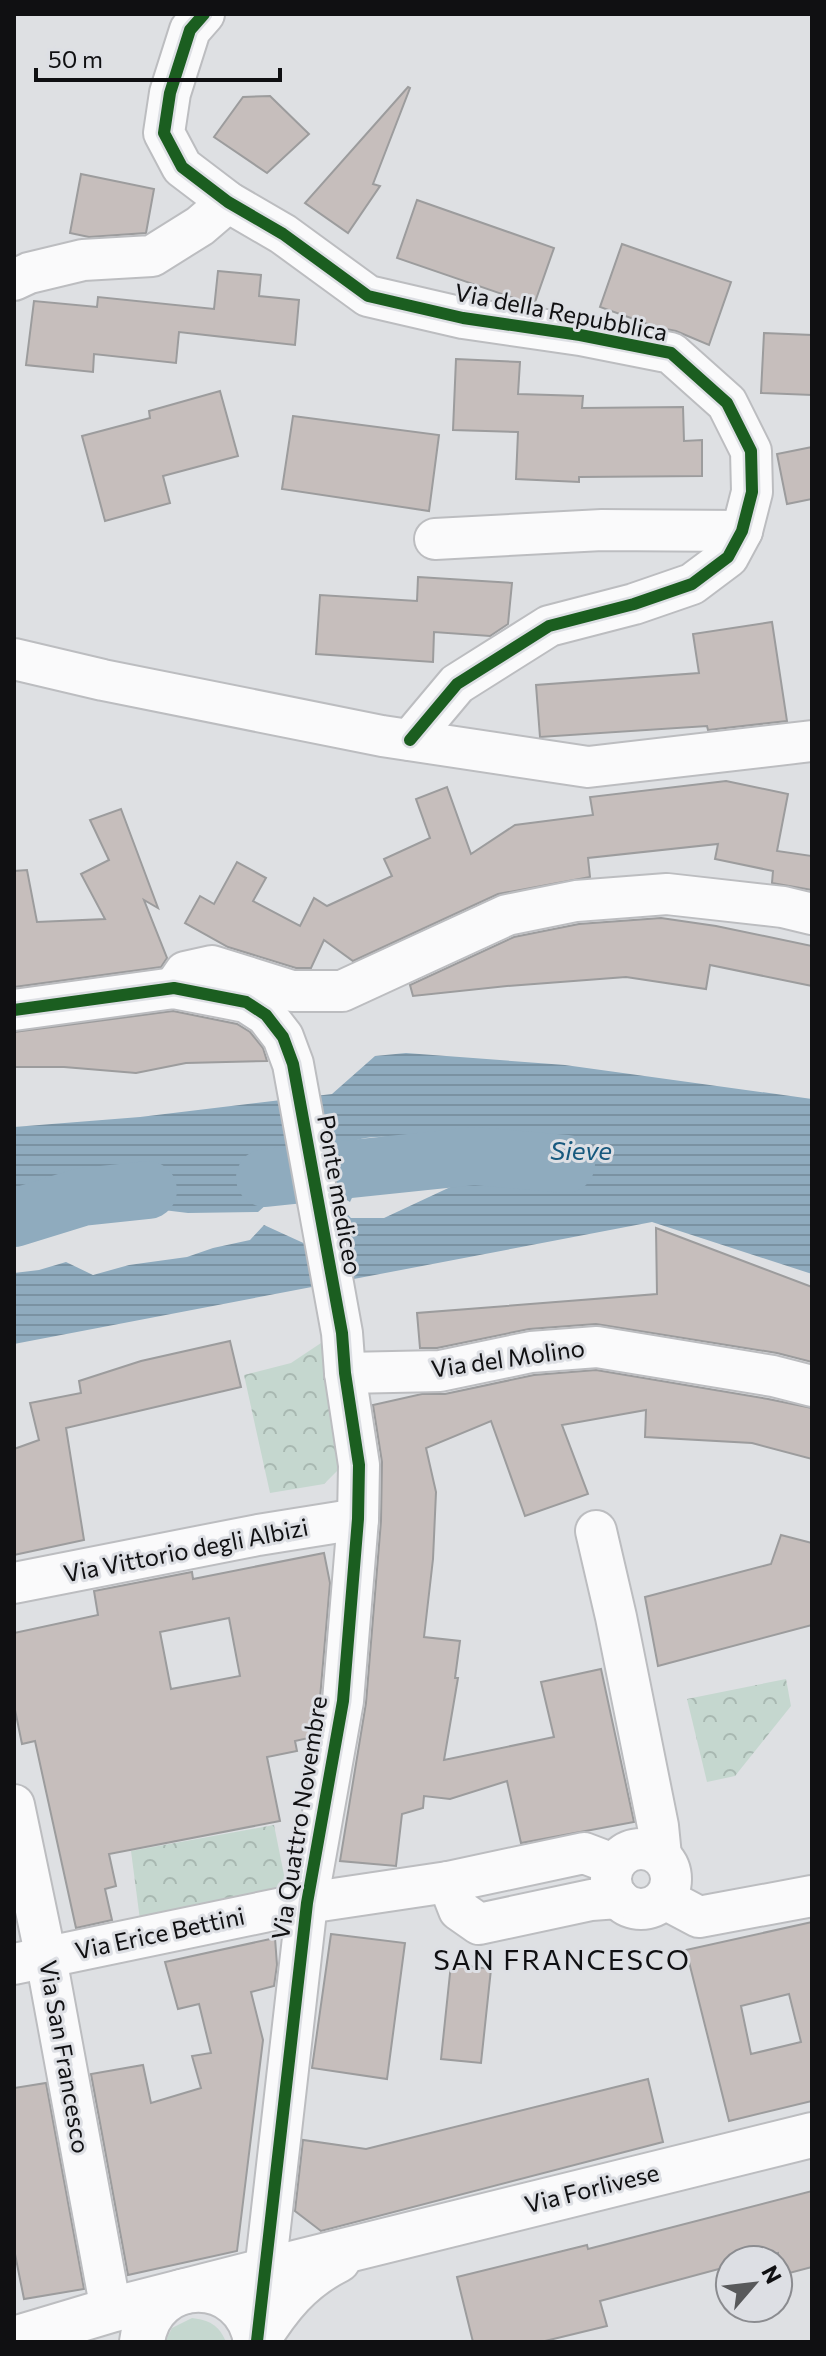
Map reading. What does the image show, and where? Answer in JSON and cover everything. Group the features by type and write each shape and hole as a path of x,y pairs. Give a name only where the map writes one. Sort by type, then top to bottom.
{"street":[{"name":"Via della Repubblica","path":"204,14 190,30 170,93 164,133 182,167 228,202 283,234 368,296 463,318 580,335 671,353 727,403 751,451 752,492 742,531 728,557 692,584 634,604 549,626 457,684 410,740"},
{"path":"14,280 29,273 83,260 152,256 200,226 228,202"},
{"path":"435,539 602,530 742,531"},
{"path":"14,659 103,680 410,740 588,767 812,741"},
{"path":"14,1010 174,988 185,972 212,966 292,991 342,991 507,915 576,901 667,894 783,907 812,914"},
{"name":"Ponte mediceo","path":"174,988 246,1002 266,1015 283,1037 293,1064 342,1333 345,1373"},
{"name":"Via del Molino","path":"345,1373 440,1371 531,1352 597,1347 773,1376 812,1386"},
{"name":"Via Quattro Novembre","path":"265,2271 307,1903 343,1701 358,1519 359,1465 345,1373"},
{"name":"Via Vittorio degli Albizi","path":"14,1583 358,1519"},
{"path":"596,1531 658,1826 661,1856 671,1878 671,1888 665,1899 699,1917 812,1896"},
{"name":"Via San Francesco","path":"14,1805 30,1961 111,2310"},
{"path":"616,1881 620,1856 642,1848 661,1856"},
{"name":"Via Erice Bettini","path":"30,1961 307,1903 448,1882 584,1853 616,1881 627,1905 652,1907 665,1899"},
{"name":"Via Forlivese","path":"14,2340 111,2310 812,2135"},
{"name":"Via Forlivese","path":"256,2341 283,2301 322,2268 373,2244"},
{"path":"256,2341 265,2271"},
{"name":"Via Forlivese","path":"174,2294 198,2289 221,2293 239,2305 253,2327 256,2341"},
{"path":"142,2342 148,2320 160,2304 174,2294"},
{"name":"Via Forlivese","path":"14,2340 82,2342"}],"green space":[{"path":"324,1341 341,1446 338,1470 324,1484 270,1493 244,1375 291,1363"},
{"path":"786,1679 791,1706 735,1776 707,1782 687,1699"},
{"path":"274,1825 286,1885 282,1890 140,1920 131,1851"},
{"path":"192,2318 213,2324 226,2342 165,2342 172,2328"}],"water":[{"name":"Sieve","path":"406,1053 565,1065 812,1099 812,1274 652,1222 14,1344 14,1273 66,1262 93,1275 129,1265 187,1257 250,1240 264,1225 310,1246 342,1209 351,1218 384,1218 474,1176 499,1171 480,1146 466,1138 436,1135 412,1140 374,1137 338,1147 337,1162 359,1183 350,1202 302,1173 258,1212 188,1213 86,1208 63,1199 14,1205 14,1127 140,1117 332,1094 375,1056"}],"building":[{"path":"408,87 373,184 380,186 348,233 305,203"},
{"path":"270,96 309,134 267,173 214,137 243,97"},
{"path":"81,174 154,189 146,233 89,237 70,233"},
{"path":"417,200 554,248 534,305 397,258"},
{"path":"622,244 731,282 709,345 600,307"},
{"path":"218,271 261,275 259,296 299,300 295,345 179,332 176,363 94,354 93,372 26,365 34,301 97,307 98,297 214,309"},
{"path":"764,333 812,335 812,395 761,393"},
{"path":"456,359 520,362 518,394 583,396 582,408 683,407 684,441 702,440 702,476 579,477 579,482 516,479 518,432 453,430"},
{"path":"220,391 238,456 163,476 170,503 105,521 82,436 150,418 149,411"},
{"path":"293,416 439,435 429,511 282,489"},
{"path":"812,447 812,499 787,504 777,454"},
{"path":"418,577 512,583 508,624 490,636 434,632 433,662 316,654 320,595 417,601"},
{"path":"772,622 787,721 708,730 707,726 540,737 536,685 699,673 693,634"},
{"path":"726,781 788,794 777,851 812,856 812,890 772,883 773,871 715,859 718,844 588,858 590,877 498,894 353,961 324,940 311,968 296,968 228,947 185,923 200,896 214,904 237,862 266,878 253,901 300,926 314,898 327,906 392,876 384,859 430,838 416,799 447,787 471,854 515,825 593,815 590,797"},
{"path":"121,809 158,908 144,900 167,958 161,967 14,987 14,871 27,870 37,922 105,919 81,874 109,860 90,820"},
{"path":"661,918 812,946 812,986 710,965 706,989 626,977 413,996 410,985 514,937 579,924"},
{"path":"173,1011 237,1024 250,1032 263,1048 267,1061 186,1063 136,1073 64,1067 14,1067 14,1032"},
{"path":"656,1228 812,1287 812,1362 777,1353 596,1324 529,1329 437,1348 420,1348 417,1313 657,1294"},
{"path":"230,1341 241,1387 66,1428 84,1540 14,1555 14,1449 39,1440 30,1403 81,1393 79,1381 141,1361"},
{"path":"596,1370 812,1408 812,1459 752,1443 645,1437 646,1410 562,1425 588,1494 525,1516 491,1421 426,1448 436,1492 433,1559 424,1637 460,1641 455,1678 458,1678 444,1760 554,1737 541,1682 601,1669 634,1822 521,1843 507,1781 450,1799 424,1796 423,1808 402,1814 396,1866 340,1861 366,1703 381,1521 382,1462 373,1405 534,1375"},
{"path":"781,1535 812,1543 812,1625 658,1666 645,1597 771,1564"},
{"path":"324,1553 330,1583 320,1698 313,1737 295,1741 297,1751 267,1757 280,1821 109,1854 116,1886 105,1889 112,1920 76,1928 35,1741 22,1744 14,1705 14,1633 98,1615 94,1591 192,1572 193,1579","holes":["229,1618 240,1676 171,1689 160,1632"]},
{"path":"812,1922 812,2101 729,2121 686,1950","holes":["789,1994 801,2042 751,2054 741,2006"]},
{"path":"331,1934 405,1943 387,2079 312,2068"},
{"path":"275,1938 277,1965 274,1986 251,1992 263,2040 237,2251 128,2275 91,2074 143,2065 151,2103 201,2088 192,2056 211,2053 199,2004 178,2009 165,1962"},
{"path":"451,1964 491,1969 481,2063 441,2059"},
{"path":"648,2079 663,2142 321,2231 295,2211 303,2140 366,2149"},
{"path":"46,2083 84,2289 24,2299 14,2249 14,2088"},
{"path":"812,2191 812,2267 794,2272 794,2244 714,2244 714,2270 600,2301 607,2326 541,2342 473,2342 457,2277 587,2245 588,2249"}],"waterway":[{"name":"Sieve","path":"265,1178 475,1156 566,1164"},
{"name":"Sieve","path":"14,1218 82,1197 148,1190"}],"cycle path":[{"path":"204,14 190,30 170,93 164,133 182,167 228,202 283,234 368,296 463,318 580,335 671,353 727,403 751,451 752,492 742,531 728,557 692,584 634,604 549,626 457,684 410,740"},
{"path":"14,1010 174,988 246,1002 266,1015 283,1037 293,1064 342,1333 359,1465 358,1519 343,1701 307,1903 257,2341"}],"district":[{"name":"SAN FRANCESCO","path":"562,1960"}]}
